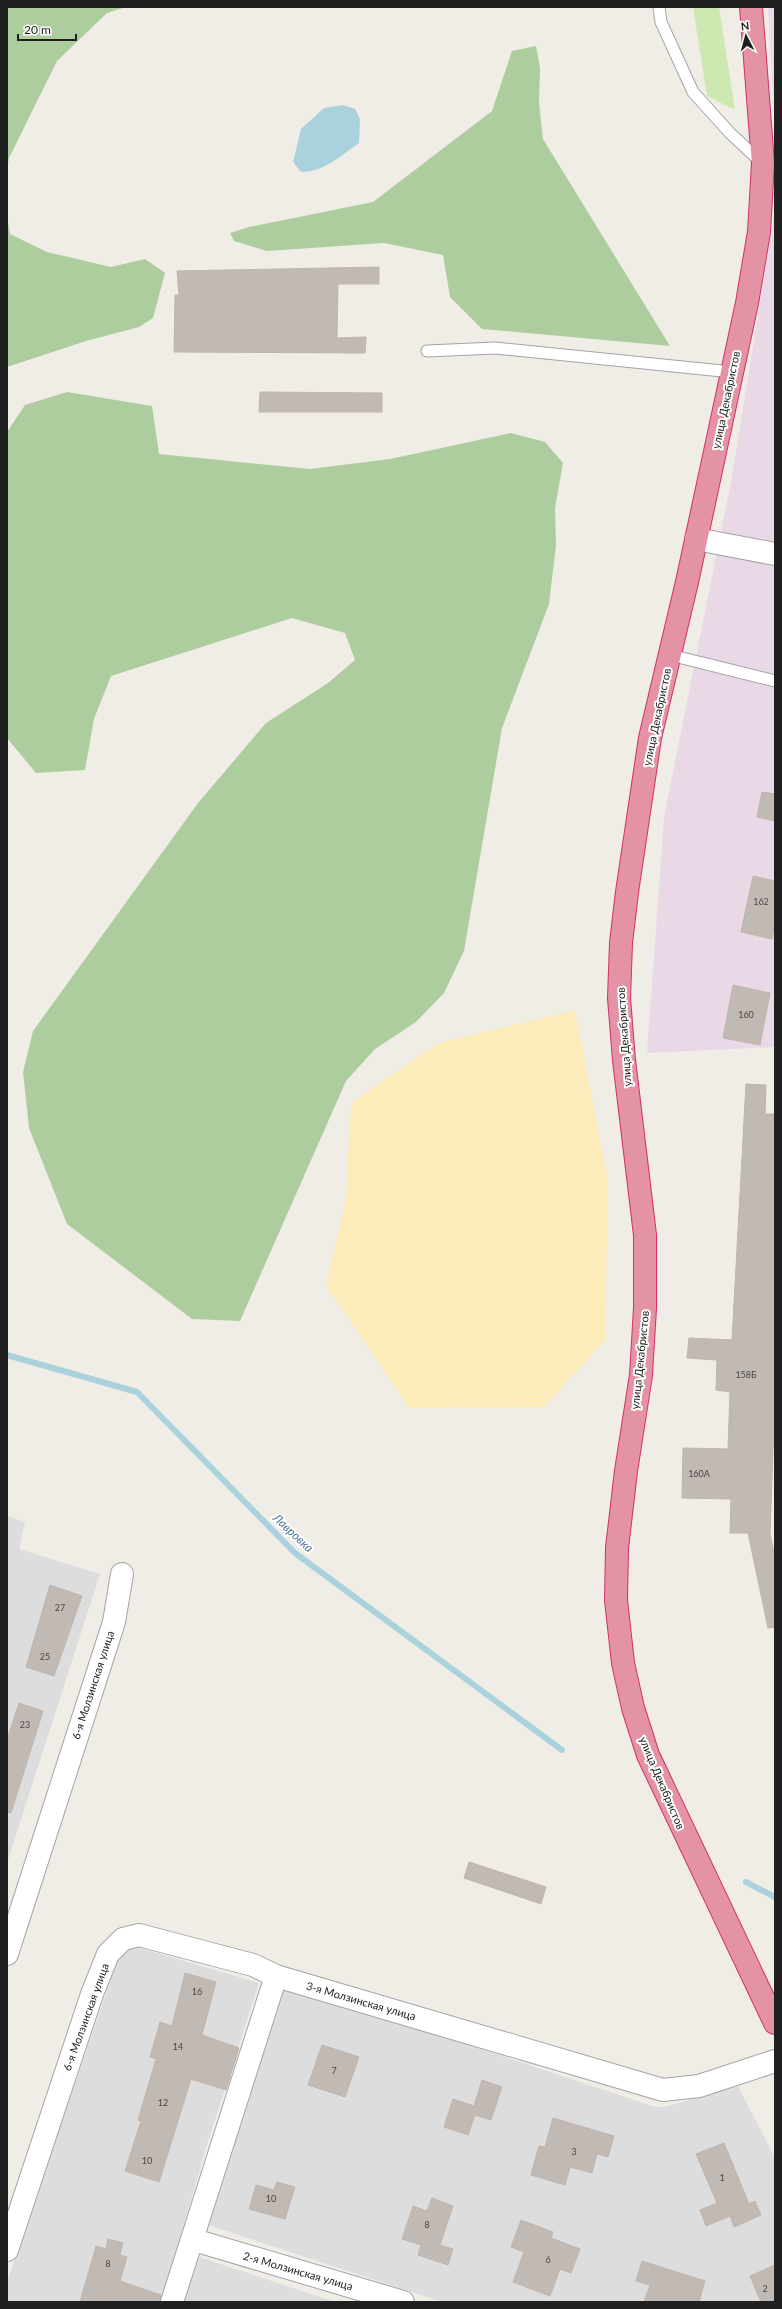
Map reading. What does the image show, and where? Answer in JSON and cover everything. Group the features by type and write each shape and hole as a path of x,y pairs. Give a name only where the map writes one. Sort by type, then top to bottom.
{"highway":[{"name":"улица Декабристов","path":"751,7 763,164 759,232 732,372 696,539 650,738 622,943 619,998 626,1076 644,1235 645,1308 641,1375 626,1470 617,1548 616,1600 623,1663 633,1708 648,1755 775,2023"}],"street":[{"path":"696,539 775,554"},
{"name":"6-я Молзинская улица","path":"7,1954 114,1622 122,1574"},
{"name":"6-я Молзинская улица","path":"7,2250 92,1994 108,1954 122,1939 139,1936 253,1965 276,1976"},
{"path":"172,2302 194,2240 276,1976"},
{"name":"3-я Молзинская улица","path":"276,1976 663,2090 699,2086 775,2061"},
{"name":"2-я Молзинская улица","path":"194,2240 403,2302"}],"lane":[{"path":"659,7 661,22 693,92 730,134 763,164"},
{"path":"427,351 495,348 732,372"},
{"path":"670,655 775,681"}],"shaded area":[{"path":"768,7 775,7 775,133"},
{"path":"775,211 775,1047 647,1053 664,817 731,482"},
{"path":"7,1516 25,1522 19,1549 100,1574 7,1863"},
{"path":"130,1945 259,1983 205,2151 162,2302 7,2302 7,2282 33,2205 122,1947"},
{"path":"282,1990 427,2031 652,2106 664,2107 738,2086 775,2158 775,2302 442,2302 208,2225"},
{"path":"196,2256 320,2297 335,2302 181,2302"}],"green space":[{"path":"7,7 126,7 107,13 57,61 9,158 7,169"},
{"path":"693,7 719,7 735,110 707,96"},
{"path":"536,46 540,68 539,103 543,139 670,346 482,329 450,297 443,255 384,243 267,251 234,241 230,233 249,227 373,202 492,111 512,51"},
{"path":"7,217 10,234 47,252 111,267 145,259 165,273 153,318 139,327 86,341 7,367"},
{"path":"67,392 152,406 159,454 310,469 390,459 511,433 545,442 563,463 555,508 556,545 549,604 502,728 464,951 444,993 416,1022 375,1049 346,1081 240,1321 192,1319 67,1224 29,1128 23,1072 33,1031 198,803 266,723 328,683 355,660 345,633 292,618 111,676 94,719 85,770 36,773 7,738 7,432 25,405"}],"sand":[{"path":"575,1010 608,1181 605,1340 544,1407 409,1408 326,1286 346,1199 351,1103 438,1043"}],"water":[{"path":"343,105 355,109 360,119 359,143 339,158 317,170 301,172 293,162 301,129 324,108"}],"building":[{"path":"379,267 379,284 338,284 337,338 366,337 365,353 174,352 175,295 179,295 177,271"},
{"path":"260,392 382,393 382,412 259,412"},
{"path":"762,792 775,794 775,821 757,817"},
{"path":"753,876 775,881 775,923 772,939 741,932"},
{"path":"733,985 770,993 760,1045 723,1038"},
{"path":"746,1084 766,1085 765,1114 775,1114 775,1394 770,1534 775,1557 775,1627 768,1628 748,1533 730,1533 731,1499 682,1498 683,1448 728,1449 730,1392 716,1390 717,1360 687,1358 689,1338 732,1340"},
{"path":"50,1585 82,1596 54,1676 26,1667"},
{"path":"19,1703 43,1711 11,1813 7,1812 7,1740"},
{"path":"469,1862 546,1887 541,1904 464,1878"},
{"path":"185,1973 216,1982 202,2035 239,2048 226,2090 191,2079 159,2182 125,2171 141,2121 138,2120 156,2059 150,2057 160,2022 172,2026"},
{"path":"322,2045 359,2057 345,2097 308,2085"},
{"path":"482,2080 502,2087 491,2120 475,2115 468,2135 444,2127 453,2099 474,2106"},
{"path":"553,2118 614,2136 608,2157 597,2154 592,2173 570,2167 565,2185 531,2175 539,2146 545,2147"},
{"path":"724,2143 749,2204 755,2201 761,2215 734,2227 730,2216 706,2226 700,2210 717,2203 696,2154"},
{"path":"277,2182 295,2187 285,2219 249,2209 256,2185 274,2190"},
{"path":"432,2198 453,2206 440,2245 453,2249 448,2265 418,2255 421,2245 402,2239 413,2206 427,2211"},
{"path":"521,2220 553,2232 551,2238 580,2249 571,2273 560,2269 550,2296 513,2282 524,2252 511,2247"},
{"path":"108,2239 123,2243 120,2255 127,2257 120,2281 161,2295 160,2302 80,2302 96,2246 106,2249"},
{"path":"642,2261 705,2281 699,2302 644,2302 650,2285 636,2281"},
{"path":"775,2265 775,2302 761,2302 750,2276"}],"waterway":[{"name":"Лавровка","path":"7,1355 137,1392 295,1553 562,1750"},
{"name":"Лавровка","path":"746,1882 775,1897"}]}
